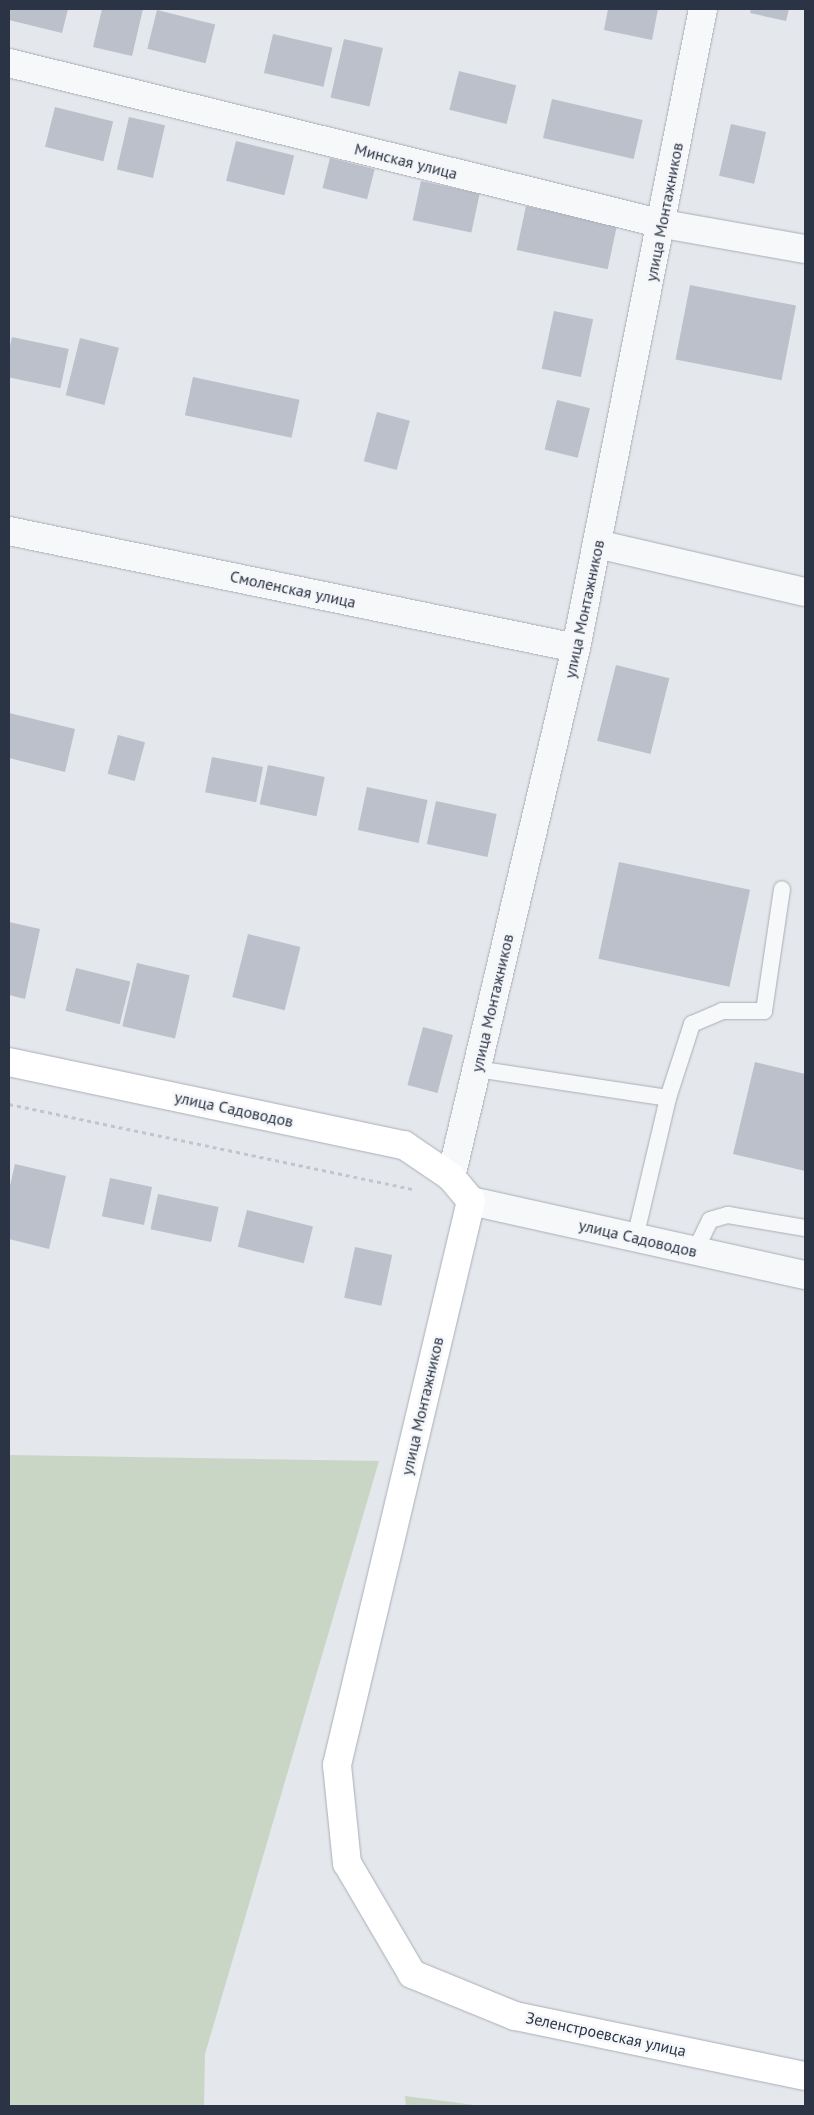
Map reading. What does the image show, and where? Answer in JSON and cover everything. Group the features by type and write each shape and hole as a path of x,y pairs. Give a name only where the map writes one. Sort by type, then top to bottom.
{"main road":[{"name":"улица Садоводов","path":"9,1062 404,1145 451,1177"},
{"path":"451,1177 471,1201"},
{"name":"улица Монтажников","path":"412,1974 347,1863 337,1764 471,1201"},
{"name":"Зеленстроевская улица","path":"412,1974 514,2016 805,2076"}],"street":[{"name":"улица Монтажников","path":"451,1177 576,648 662,224 703,9"},
{"name":"Минская улица","path":"9,63 662,224 805,249"},
{"name":"Смоленская улица","path":"9,531 576,648"},
{"path":"597,544 805,592"},
{"name":"улица Садоводов","path":"471,1201 805,1275"}],"lane":[{"path":"635,1238 668,1098 692,1024 722,1011 764,1011 782,889"},
{"path":"477,1069 668,1098"},
{"path":"696,1251 710,1220 728,1215 805,1228"}],"path":[{"path":"9,1104 422,1191"}],"green space":[{"path":"9,1455 379,1461 205,2054 204,2106 9,2106"},
{"path":"405,2096 482,2106 406,2106"}],"building":[{"path":"9,9 68,9 62,33 9,20"},
{"path":"102,9 143,9 132,56 93,47"},
{"path":"608,9 658,9 652,40 604,30"},
{"path":"751,9 789,9 786,21 750,13"},
{"path":"157,10 215,25 206,63 147,49"},
{"path":"273,34 332,48 323,87 264,73"},
{"path":"344,39 383,48 369,106 331,97"},
{"path":"459,71 516,85 507,124 449,110"},
{"path":"552,99 643,120 634,159 543,138"},
{"path":"55,107 113,122 103,161 45,147"},
{"path":"129,117 165,125 153,178 117,170"},
{"path":"731,124 766,132 754,184 719,176"},
{"path":"236,141 294,156 284,195 226,181"},
{"path":"330,158 375,169 367,199 323,188"},
{"path":"421,181 480,193 471,233 413,220"},
{"path":"526,206 617,225 608,269 517,250"},
{"path":"690,285 796,306 782,380 675,360"},
{"path":"554,311 593,319 581,377 542,369"},
{"path":"12,337 69,349 60,388 9,377 9,351"},
{"path":"80,338 119,348 105,405 66,395"},
{"path":"193,377 300,400 292,438 185,415"},
{"path":"557,400 590,408 578,458 545,449"},
{"path":"377,412 410,421 397,470 364,461"},
{"path":"616,665 669,678 650,754 597,741"},
{"path":"9,713 75,729 65,772 9,758"},
{"path":"118,735 145,742 135,781 108,774"},
{"path":"212,757 263,767 256,802 205,792"},
{"path":"268,765 325,777 316,816 260,804"},
{"path":"367,787 428,800 418,843 358,830"},
{"path":"436,801 497,814 487,857 427,844"},
{"path":"619,862 750,890 729,987 598,959"},
{"path":"9,922 40,929 25,999 9,995"},
{"path":"248,934 300,947 285,1010 232,997"},
{"path":"137,963 190,975 175,1038 122,1026"},
{"path":"76,968 130,982 120,1024 65,1011"},
{"path":"423,1027 453,1035 437,1093 407,1085"},
{"path":"755,1062 805,1074 805,1171 733,1154"},
{"path":"15,1164 66,1176 49,1249 9,1239 9,1190"},
{"path":"110,1178 152,1187 144,1225 102,1216"},
{"path":"158,1194 219,1207 211,1242 151,1229"},
{"path":"247,1210 313,1226 304,1263 238,1247"},
{"path":"355,1247 392,1255 381,1306 344,1298"}]}
